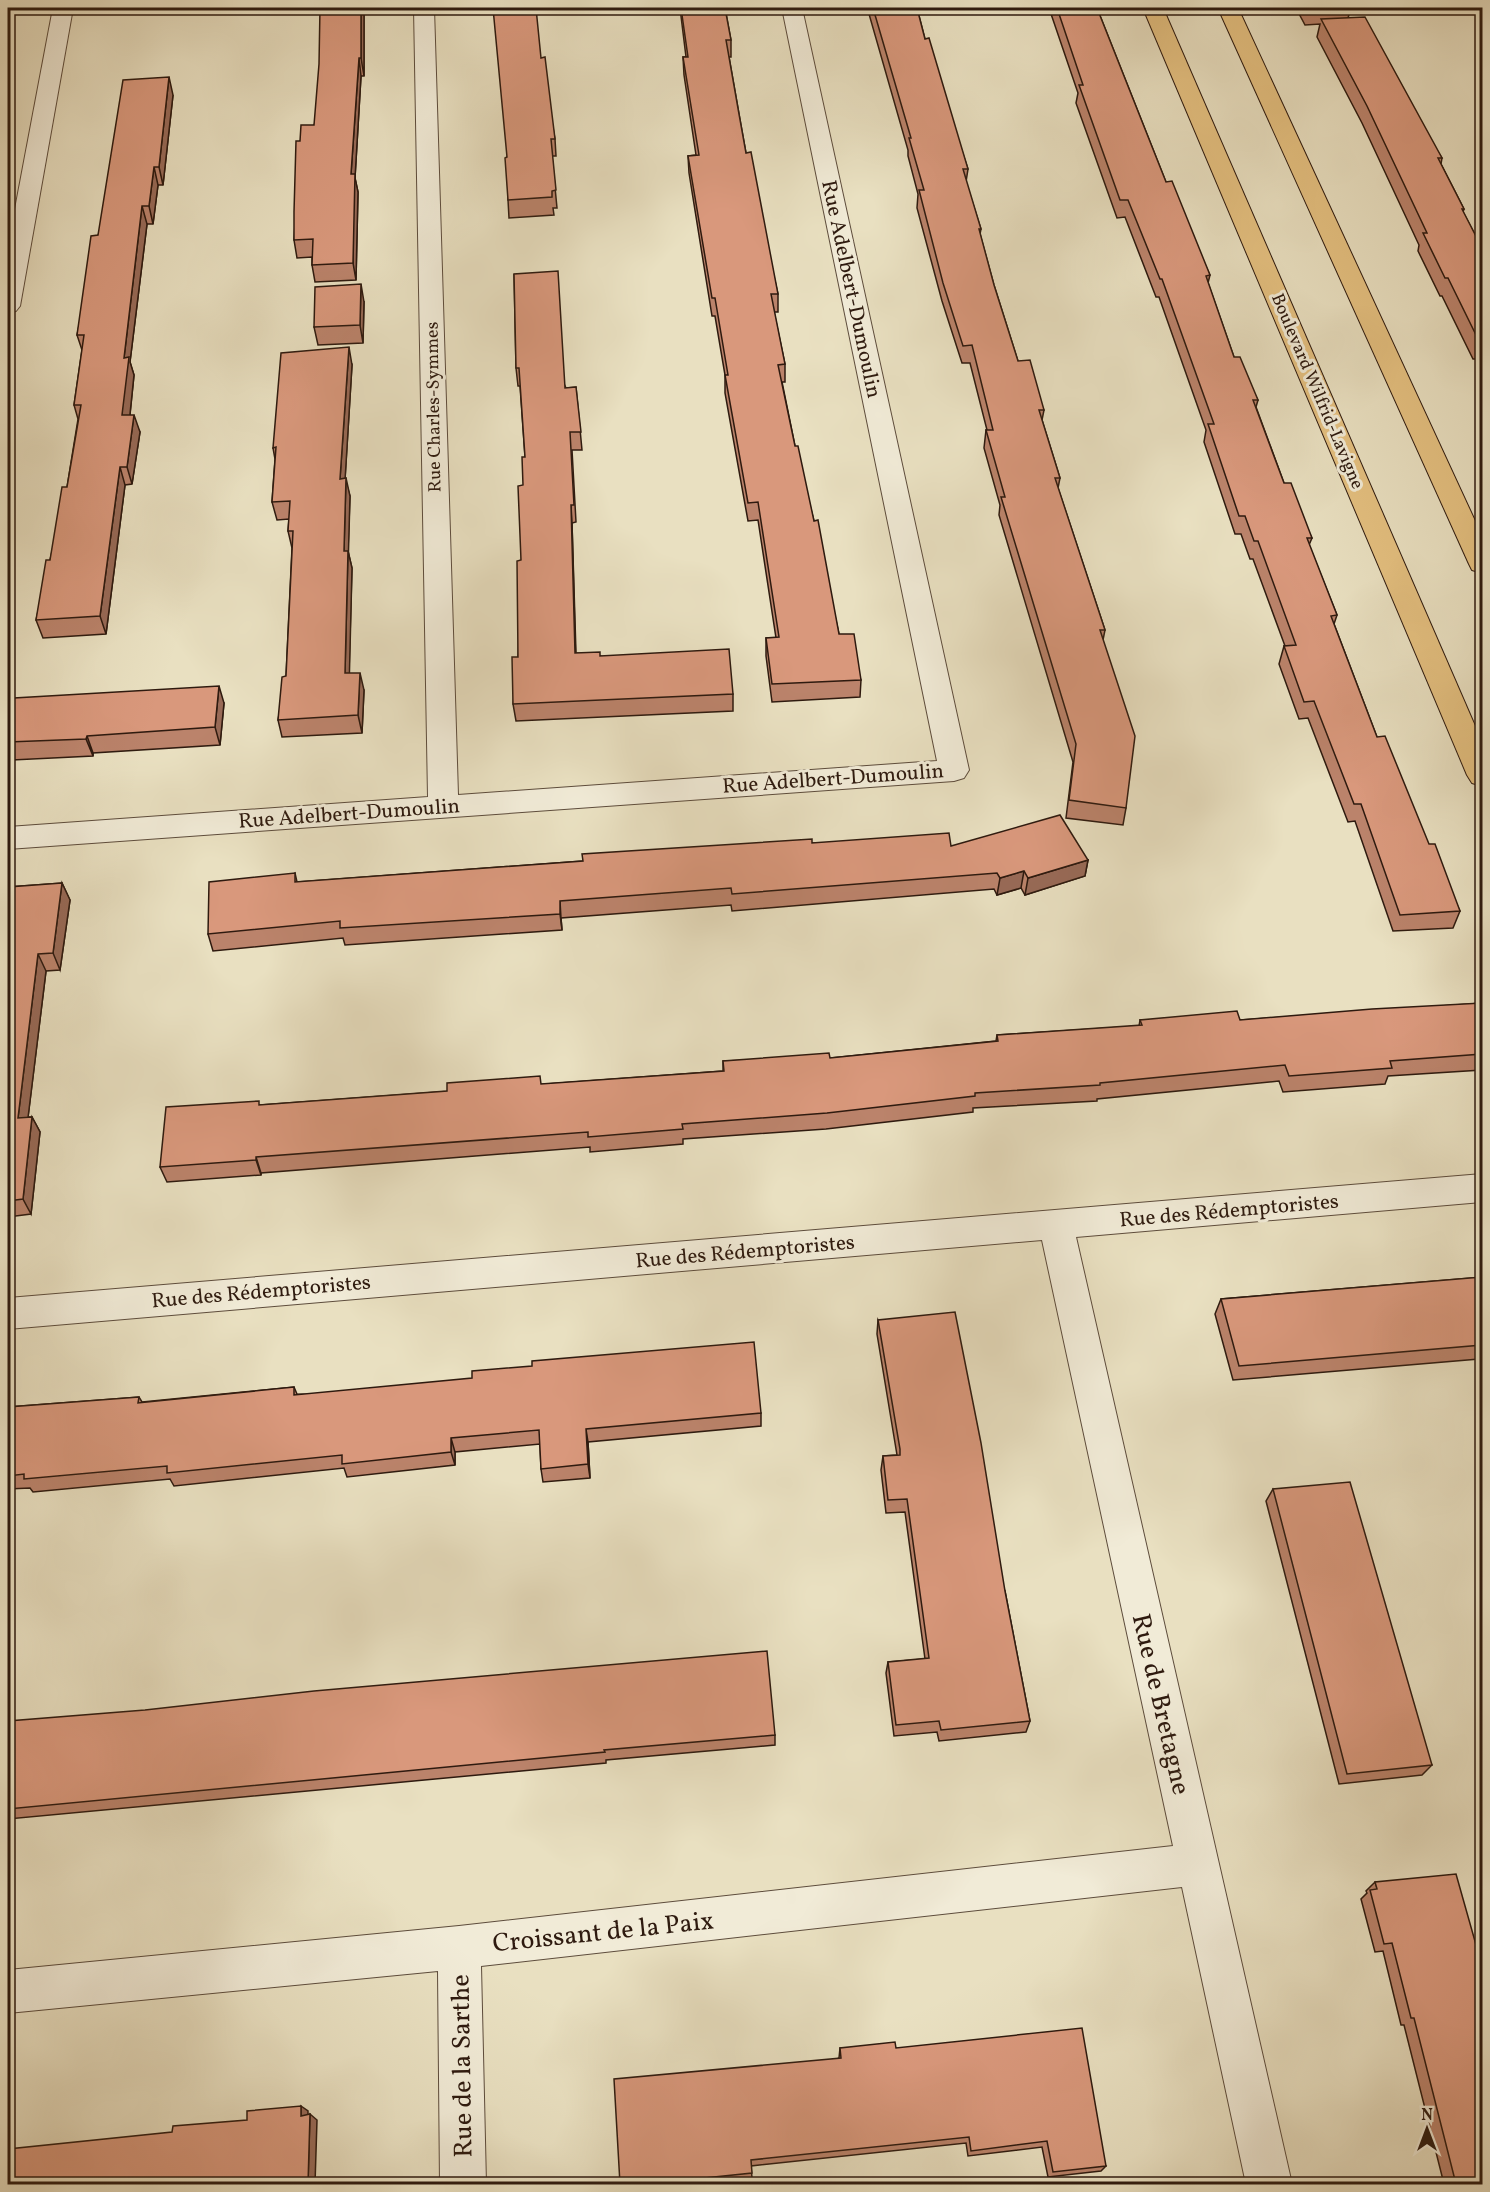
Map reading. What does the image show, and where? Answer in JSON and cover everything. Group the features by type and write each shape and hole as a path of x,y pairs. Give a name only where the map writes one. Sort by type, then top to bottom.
{"main road":[{"name":"Boulevard Wilfrid-Lavigne","path":"1153,8 1482,775"},
{"path":"1228,8 1482,564"}],"street":[{"path":"8,306 63,8"},
{"name":"Rue Charles-Symmes","path":"424,8 443,806"},
{"name":"Rue Adelbert-Dumoulin","path":"8,838 954,770 792,8"},
{"name":"Rue des Rédemptoristes","path":"8,1313 1482,1188"},
{"name":"Rue de Bretagne","path":"1056,1224 1269,2184"},
{"name":"Croissant de la Paix","path":"8,1992 459,1947 1198,1864"},
{"name":"Rue de la Sarthe","path":"459,1947 463,2184"}],"building":[{"path":"320,8 361,8 361,58 359,58 351,174 355,174 353,263 312,265 313,239 294,240 296,141 300,141 301,125 314,125 319,64"},
{"path":"493,8 536,8 541,58 545,57 555,139 551,139 556,190 552,191 552,197 508,200 505,158 507,157"},
{"path":"681,8 725,8 731,40 726,40 746,153 751,152 778,294 771,294 785,364 778,365 814,521 818,520 839,634 854,634 861,680 772,684 766,638 779,637 758,502 748,503 725,375 728,375 715,298 712,298 688,156 699,155 683,57 688,57"},
{"path":"873,8 917,8 925,39 929,38 968,169 963,169 981,229 979,229 994,285 1018,361 1030,360 1044,410 1039,410 1060,478 1055,478 1105,630 1100,630 1135,736 1126,808 1069,800 1076,744 1001,497 1005,497 986,430 993,430 972,345 963,346 943,283 919,190 924,190 909,138 911,138"},
{"path":"1057,8 1097,8 1166,182 1172,181 1210,275 1206,276 1234,357 1240,357 1258,400 1253,400 1284,483 1291,483 1312,538 1307,538 1337,615 1331,616 1377,737 1385,736 1429,844 1435,844 1460,911 1400,915 1361,804 1354,804 1314,701 1304,702 1284,646 1296,645 1258,541 1254,541 1245,516 1239,516 1208,424 1214,424 1162,279 1160,279 1128,200 1120,200 1079,85 1083,85"},
{"path":"1365,17 1442,158 1438,158 1482,248 1482,341 1479,341 1448,278 1445,278 1423,233 1427,233 1367,106 1321,19"},
{"path":"169,77 159,167 154,167 149,206 142,206 124,358 129,357 122,415 134,415 127,467 120,467 100,616 36,620 46,560 50,560 62,487 67,487 81,405 74,405 84,335 77,335 91,236 98,235 123,80"},
{"path":"558,271 565,388 576,387 581,432 570,432 574,505 571,505 575,653 600,652 600,656 729,649 733,694 513,704 512,657 518,657 517,561 521,560 518,486 523,485 522,457 525,457 519,368 516,368 514,274"},
{"path":"361,284 360,325 314,327 315,287"},
{"path":"349,347 340,479 346,478 344,551 348,551 345,673 360,673 358,715 278,720 282,677 286,676 293,531 288,531 290,501 272,502 276,447 273,448 281,353"},
{"path":"219,686 215,727 87,736 86,739 8,742 8,728 14,698"},
{"path":"1060,815 1088,860 1028,878 1024,871 1000,878 997,873 732,894 731,888 560,901 560,914 340,928 340,921 208,934 209,882 295,873 295,882 583,861 582,854 812,839 812,843 949,833 951,846"},
{"path":"62,883 53,953 38,954 18,1118 32,1117 23,1199 8,1201 8,887"},
{"path":"1482,1003 1482,1054 1390,1061 1392,1068 1289,1076 1285,1065 1100,1083 1100,1085 975,1093 975,1096 827,1113 682,1124 683,1129 588,1137 588,1132 256,1157 256,1160 160,1167 166,1107 259,1101 259,1105 447,1091 447,1083 540,1076 541,1084 724,1071 723,1061 829,1053 830,1058 998,1041 997,1035 1142,1025 1140,1020 1237,1011 1240,1020"},
{"path":"1482,1277 1482,1345 1239,1366 1221,1299"},
{"path":"955,1312 981,1443 1005,1591 1030,1721 941,1730 939,1721 896,1725 888,1662 929,1658 907,1499 888,1500 883,1456 900,1455 900,1449 878,1320"},
{"path":"754,1342 761,1413 586,1429 588,1464 541,1469 539,1430 451,1438 451,1452 342,1464 342,1455 167,1473 167,1466 24,1479 24,1474 8,1476 8,1407 139,1397 138,1403 294,1387 294,1395 472,1378 472,1371 532,1366 532,1361"},
{"path":"1350,1482 1432,1765 1347,1774 1273,1489"},
{"path":"767,1651 775,1735 8,1809 8,1721"},
{"path":"1456,1874 1482,1966 1482,2184 1456,2184 1414,2018 1411,2018 1392,1943 1384,1944 1370,1890 1377,1889 1375,1882"},
{"path":"1082,2028 1106,2166 1053,2172 1047,2141 971,2151 969,2137 751,2160 752,2173 647,2184 620,2184 614,2079 841,2058 840,2048 895,2042 896,2048"},
{"path":"301,2106 301,2116 310,2114 308,2184 8,2184 8,2149 172,2132 173,2126 247,2120 247,2111"}]}
